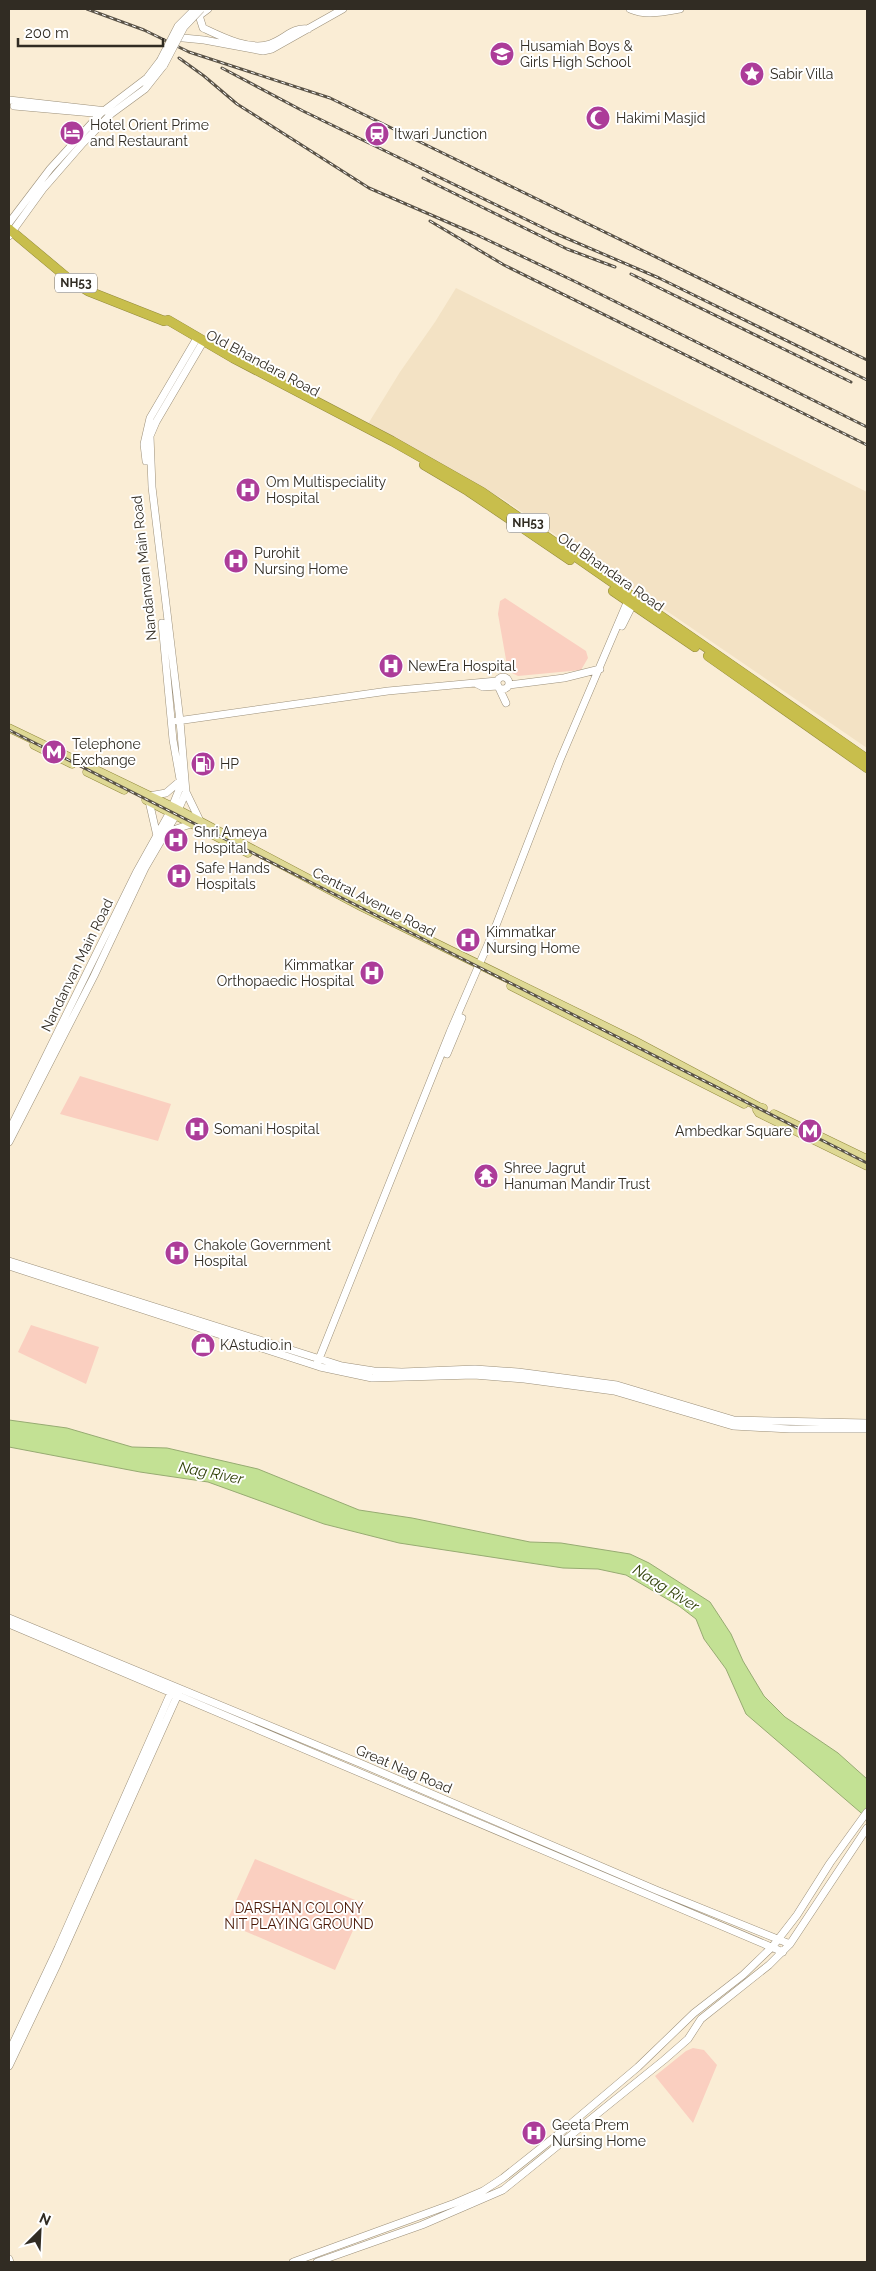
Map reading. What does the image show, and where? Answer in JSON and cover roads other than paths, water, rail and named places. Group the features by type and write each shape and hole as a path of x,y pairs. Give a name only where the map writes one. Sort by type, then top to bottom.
{"highway":[{"name":"Old Bhandara Road","path":"10,230 70,280 83,288 164,321 165,325 172,326 405,452 476,496 712,655 867,768"},
{"name":"NH53","path":"712,655 867,759"}],"main road":[{"path":"10,230 108,113 121,101 150,84 164,65 175,37 198,10 208,9"},
{"path":"175,37 204,40 263,51 272,49 343,9"},
{"path":"630,9 639,13 680,9"},
{"path":"198,10 203,28 222,37 246,44 270,44 299,28 306,30"},
{"path":"9,100 108,113"},
{"path":"9,105 108,113"},
{"path":"199,342 150,436 152,487 180,720 186,792 201,822"},
{"name":"Nandanvan Main Road","path":"9,1131 136,873 157,836 175,811 180,781 172,722 144,444 150,418 199,342"},
{"path":"319,1363 599,669 631,600"},
{"path":"172,722 388,691 477,684 482,681 498,685 564,678 599,669"},
{"path":"503,677 508,684 506,703 498,685 503,677"},
{"path":"9,729 149,799 201,822 480,967 633,1040 867,1166"},
{"path":"149,799 166,792 180,781"},
{"path":"9,1142 94,976 145,868 167,832 175,811 186,792"},
{"path":"149,799 157,836"},
{"name":"Central Avenue Road","path":"175,811 191,824 226,843 480,967"},
{"path":"167,832 191,824"},
{"path":"760,1110 824,1136 867,1158"},
{"path":"9,1261 319,1363 374,1372 475,1369 609,1383 734,1420 867,1423"},
{"path":"9,1266 372,1378 474,1375 524,1379 614,1391 733,1426 790,1429 867,1429"},
{"name":"Great Nag Road","path":"9,1618 175,1691"},
{"name":"Great Nag Road","path":"9,1624 362,1764 425,1797 660,1896 783,1952"},
{"path":"9,2066 10,2055 175,1691"},
{"path":"293,2262 454,2203 483,2190 503,2178 638,2067 694,2013 743,1975 773,1946 798,1915 838,1850 867,1812"},
{"path":"317,2262 422,2225 509,2186 680,2046 688,2039 700,2019 783,1952 867,1828"},
{"name":"Great Nag Road","path":"660,1896 790,1944"}],"water":[{"path":"9,1420 67,1428 132,1447 167,1448 258,1469 359,1510 412,1518 530,1542 561,1543 630,1554 649,1563 710,1602 731,1634 743,1661 764,1696 785,1717 838,1753 867,1779 867,1818 746,1714 726,1669 704,1639 696,1619 679,1606 626,1575 598,1569 563,1568 399,1543 324,1524 208,1482 140,1472 9,1447"}],"railway":[{"path":"87,9 144,30 189,52 330,98 867,360"},
{"path":"179,58 237,104 369,188 475,234 574,281 867,427"},
{"path":"222,68 303,111 552,232 659,278 867,380"},
{"path":"423,178 567,249 615,267"},
{"path":"430,221 504,265 867,445"},
{"path":"631,274 851,382"},
{"path":"9,730 867,1163"}],"place":[{"name":"Husamiah Boys & Girls High School","path":"502,54"},
{"name":"Sabir Villa","path":"752,74"},
{"name":"Hakimi Masjid","path":"598,118"},
{"name":"Hotel Orient Prime and Restaurant","path":"72,133"},
{"name":"Itwari Junction","path":"377,134"},
{"name":"Om Multispeciality Hospital","path":"248,490"},
{"name":"Purohit Nursing Home","path":"236,561"},
{"name":"NewEra Hospital","path":"391,666"},
{"name":"Telephone Exchange","path":"54,752"},
{"name":"HP","path":"203,764"},
{"name":"Shri Ameya Hospital","path":"176,840"},
{"name":"Safe Hands Hospitals","path":"179,876"},
{"name":"Kimmatkar Nursing Home","path":"468,940"},
{"name":"Kimmatkar Orthopaedic Hospital","path":"372,973"},
{"name":"Somani Hospital","path":"197,1129"},
{"name":"Ambedkar Square","path":"810,1131"},
{"name":"Shree Jagrut Hanuman Mandir Trust","path":"486,1176"},
{"name":"Chakole Government Hospital","path":"177,1253"},
{"name":"KAstudio.in","path":"203,1345"},
{"name":"Geeta Prem Nursing Home","path":"534,2133"}],"water label":[{"name":"Nag River","path":"211,1473"},
{"name":"Naag River","path":"666,1588"}],"park label":[{"name":"DARSHAN COLONY NIT PLAYING GROUND","path":"299,1916"}]}
